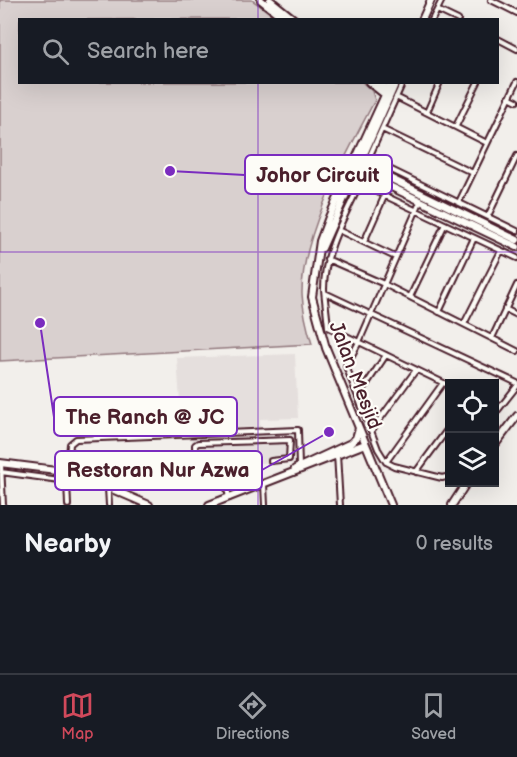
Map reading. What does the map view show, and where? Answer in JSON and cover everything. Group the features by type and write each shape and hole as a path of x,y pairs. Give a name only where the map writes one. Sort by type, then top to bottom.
{"main road":[{"path":"261,0 284,18"},
{"path":"270,0 292,18"},
{"path":"423,18 431,0"},
{"path":"377,85 390,92"},
{"path":"377,85 380,105"},
{"name":"Jalan Mesjid","path":"319,254 353,176 380,105 390,92"},
{"name":"Jalan Mesjid","path":"390,92 326,225 320,241 312,289 314,309 326,348 391,505"},
{"path":"356,165 370,169 517,240"},
{"path":"367,176 366,171 370,169"},
{"path":"353,176 360,173 367,176 517,247"},
{"path":"499,441 517,416"},
{"path":"337,453 356,438 359,427"},
{"path":"209,505 337,453 366,444"},
{"path":"0,463 68,471 149,505"},
{"path":"452,505 464,487"}],"street":[{"path":"433,18 442,0"},
{"path":"491,0 517,13"},
{"path":"437,10 454,18"},
{"path":"499,41 517,49"},
{"path":"459,202 517,82"},
{"path":"427,112 439,84"},
{"path":"456,126 476,84"},
{"path":"487,143 390,92 381,129 370,157 373,161 517,231"},
{"path":"509,97 517,101"},
{"path":"381,129 473,173"},
{"path":"488,216 517,156"},
{"path":"445,384 328,327 325,293 327,259 360,184 517,258"},
{"path":"364,242 384,197"},
{"path":"421,201 359,342 346,363 346,368 378,449 386,462 416,472 445,477"},
{"path":"410,297 445,224"},
{"path":"338,230 395,257"},
{"path":"439,312 474,238"},
{"path":"464,324 501,251"},
{"path":"327,259 384,284 517,351"},
{"path":"492,338 517,285"},
{"path":"325,293 371,313 517,385 499,406"},
{"path":"505,309 517,315"},
{"path":"358,398 386,355"},
{"path":"372,431 416,370"},
{"path":"386,462 442,383"},
{"path":"271,461 289,459 290,430"},
{"path":"68,505 70,444 76,439 298,430 298,469"},
{"path":"416,472 445,433"},
{"path":"248,477 197,477 196,444 290,440"},
{"path":"337,453 340,505"},
{"path":"0,463 3,505"},
{"path":"1,472 67,481"},
{"path":"225,478 229,498"},
{"path":"264,484 265,505"},
{"path":"108,488 109,505"}],"shaded area":[{"path":"0,0 252,0 277,18 18,18 18,84 364,84 372,91 375,100 339,169 317,220 309,246 302,294 312,344 0,361"},
{"path":"295,354 298,418 260,419 260,427 182,430 177,358"},
{"path":"291,435 292,462 255,463 255,479 193,481 192,438"}],"place":[{"name":"Johor Circuit","path":"170,171"},
{"name":"The Ranch @ JC","path":"40,323"},
{"name":"Restoran Nur Azwa","path":"329,432"}]}
